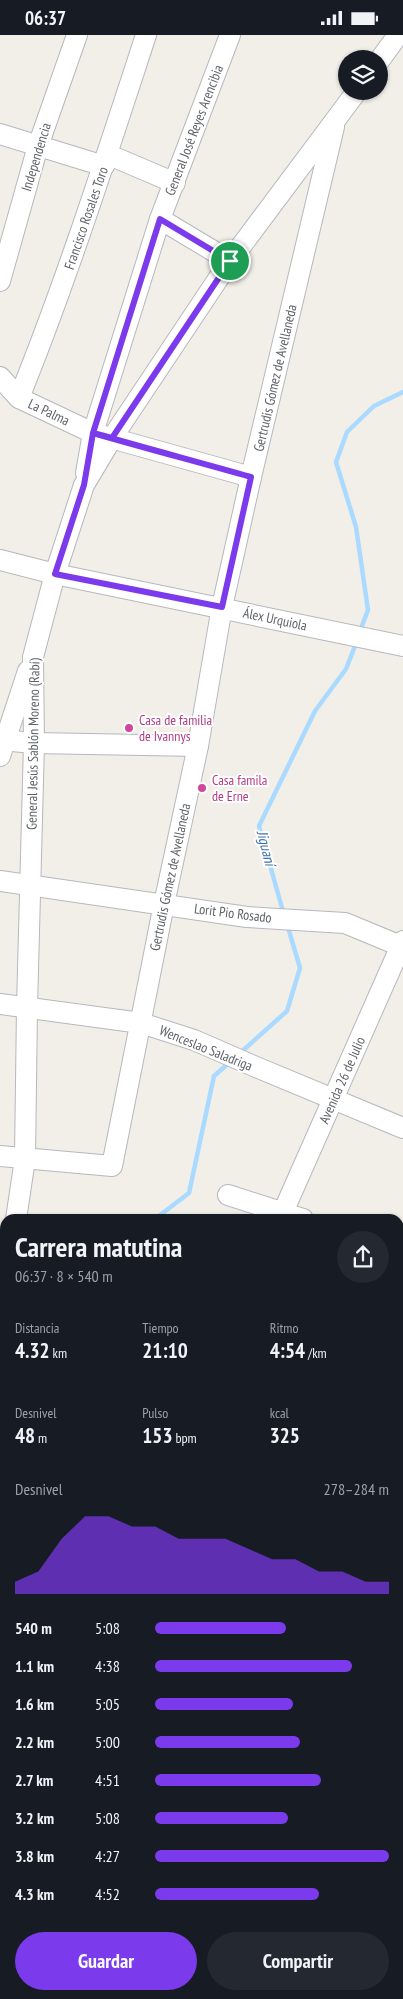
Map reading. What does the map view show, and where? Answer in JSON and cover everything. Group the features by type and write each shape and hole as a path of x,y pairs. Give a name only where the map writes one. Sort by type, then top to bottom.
{"street":[{"name":"Independencia","path":"0,281 38,146 77,35"},
{"name":"Francisco Rosales Toro","path":"19,398 50,322 106,160 146,35"},
{"name":"General José Reyes Arencibia","path":"84,485 93,433 160,219 230,35"},
{"path":"387,50 398,35"},
{"name":"General Jesús Sablón Moreno (Rabí)","path":"17,1214 25,1159 29,886 34,743 33,657 55,574 84,485 112,438 230,261 351,100"},
{"name":"Gertrudis Gómez de Avellaneda","path":"25,1159 112,1166 164,904 198,746 222,607 336,121"},
{"path":"0,134 38,146 106,160 175,183"},
{"path":"160,219 230,261"},
{"name":"La Palma","path":"0,377 19,398 93,433 251,477"},
{"name":"Álex Urquiola","path":"0,560 55,574 222,607 397,645"},
{"path":"33,657 1,745 34,743 198,746"},
{"name":"Lorit Pio Rosado","path":"0,881 247,917 345,923 402,945"},
{"name":"Avenida 26 de Julio","path":"283,1214 402,945"},
{"name":"Wenceslao Saladriga","path":"0,1004 141,1023 194,1040 403,1128"},
{"path":"0,1156 25,1159"},
{"path":"228,1195 277,1214"}],"waterway":[{"name":"Jiguaní","path":"360,631 368,610 356,527 336,462 347,432 374,406 403,392"},
{"name":"Jiguaní","path":"284,915 259,826 315,711 346,669 357,641"},
{"name":"Jiguaní","path":"239,1054 287,1011 300,968 287,924"},
{"name":"Jiguaní","path":"162,1214 189,1193 214,1076 230,1062"}],"place":[{"name":"Casa de familia de Ivannys","path":"129,728"},
{"name":"Casa famila de Erne","path":"202,788"}],"route":[{"path":"230,261 112,438 93,433 84,485 55,574 222,607 251,477 93,433 160,219 230,261"}]}
